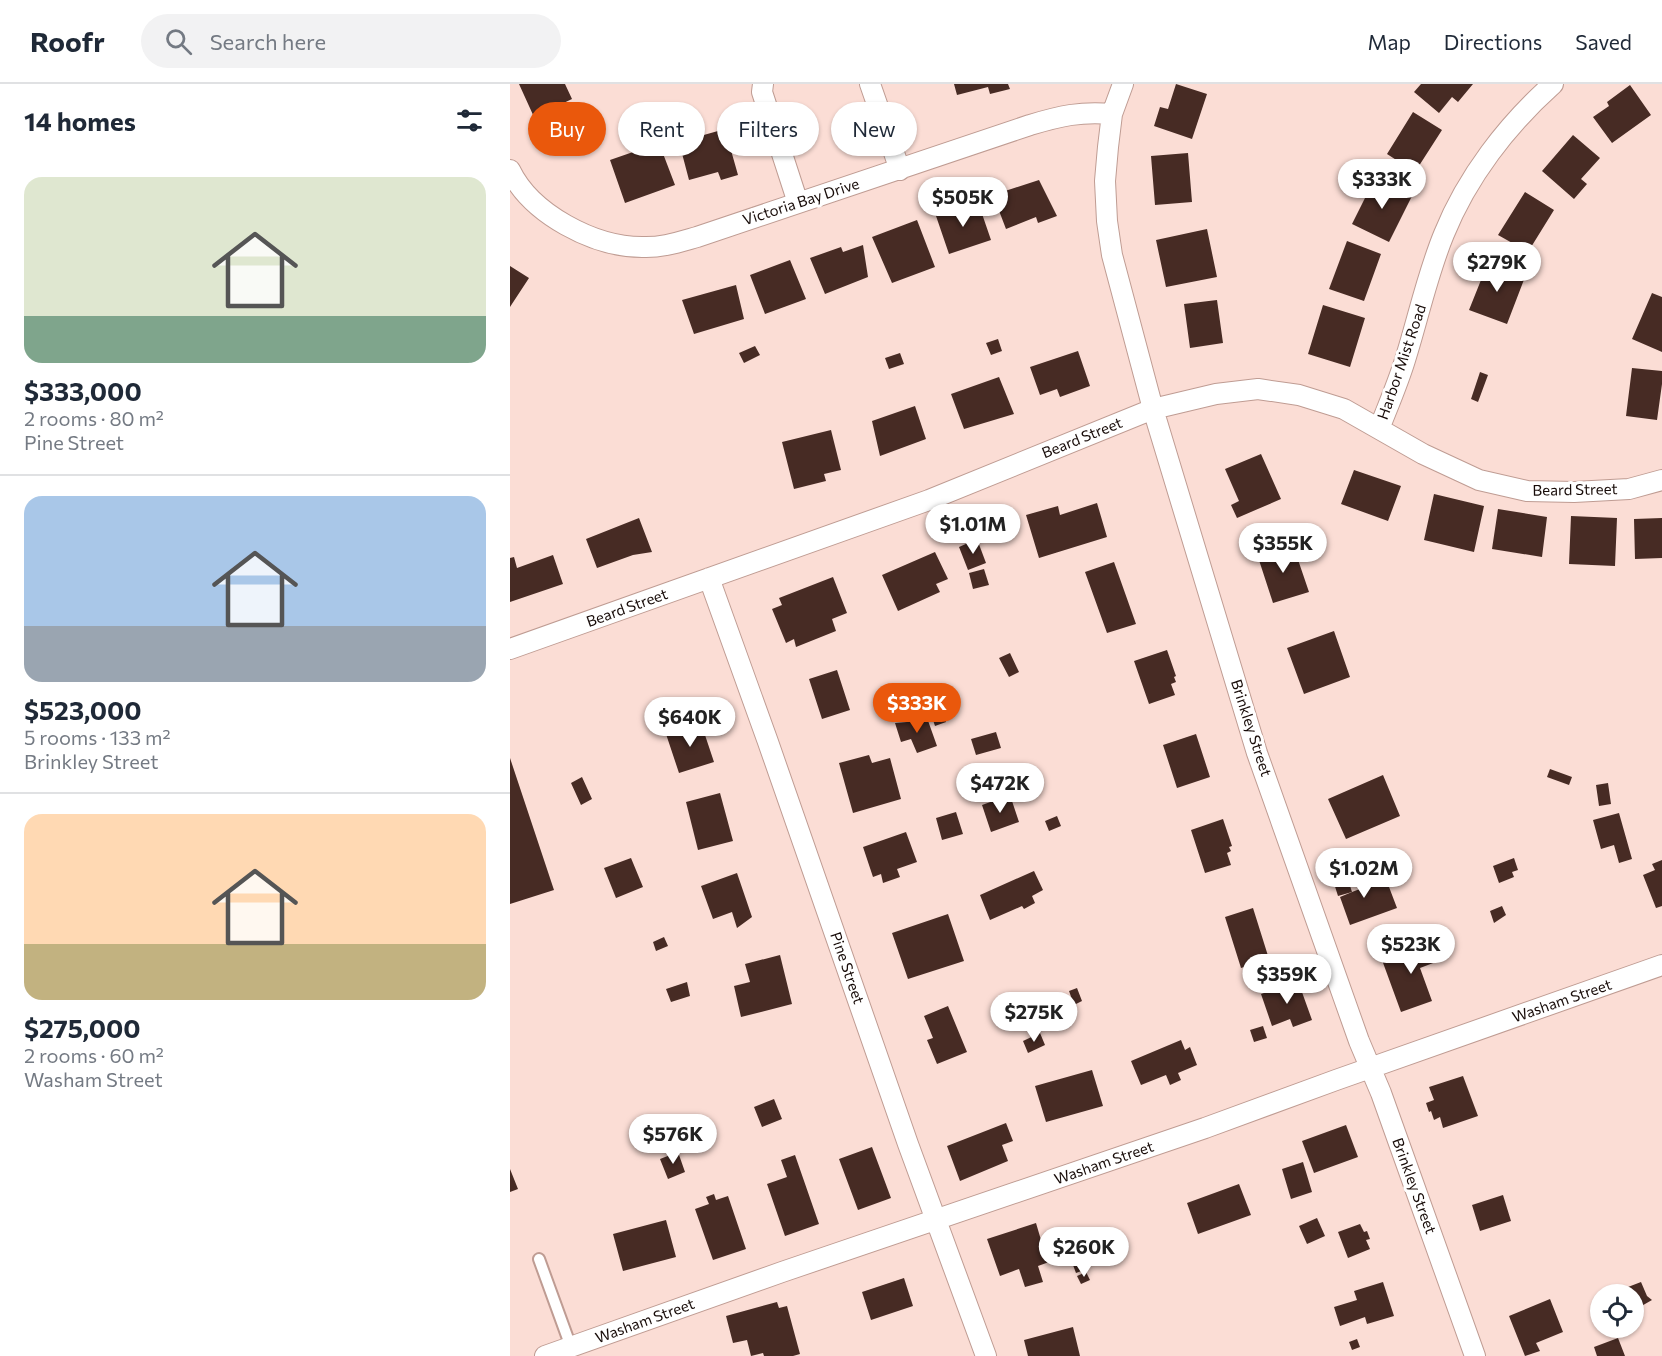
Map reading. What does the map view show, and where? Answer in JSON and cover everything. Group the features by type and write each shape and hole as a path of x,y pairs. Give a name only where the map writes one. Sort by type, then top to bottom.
{"street":[{"path":"762,84 762,92 798,203"},
{"path":"870,84 900,170"},
{"name":"Brinkley Street","path":"1123,84 1112,114 1106,181 1107,221 1112,255 1153,409 1257,753 1474,1356"},
{"name":"Harbor Mist Road","path":"1379,429 1404,364 1444,234 1458,204 1482,165 1509,128 1553,84"},
{"name":"Victoria Bay Drive","path":"510,170 528,196 551,216 597,239 626,246 669,245 1030,125 1066,115 1096,112 1112,114"},
{"name":"Beard Street","path":"510,649 929,500 1153,409 1216,394 1258,389 1299,395 1344,409 1423,454 1479,480 1527,491 1574,492 1629,489 1662,480"},
{"name":"Pine Street","path":"710,578 908,1144 987,1356"},
{"name":"Washam Street","path":"545,1356 782,1272 1194,1132 1662,965"}],"lane":[{"path":"539,1259 571,1347"}],"building":[{"path":"519,84 565,84 572,99 566,102 528,104"},
{"path":"954,84 1008,84 1010,89 990,94 988,87 957,95"},
{"path":"1176,84 1207,94 1192,139 1154,126 1160,107 1168,109"},
{"path":"1421,84 1473,84 1458,102 1452,97 1439,113 1414,92"},
{"path":"1630,85 1651,115 1612,143 1593,117 1609,106 1607,102"},
{"path":"1413,112 1442,130 1415,172 1387,154"},
{"path":"717,131 717,156 733,156 738,175 721,180 718,172 689,180 683,156 705,156 705,135"},
{"path":"1573,135 1600,158 1581,179 1587,184 1574,199 1542,171"},
{"path":"1188,153 1192,202 1155,205 1151,156"},
{"path":"622,156 664,156 675,185 625,203 610,160"},
{"path":"1375,178 1412,196 1389,242 1352,224"},
{"path":"1039,180 1057,216 1038,223 1036,217 1006,229 993,195"},
{"path":"1525,192 1554,210 1528,252 1498,235"},
{"path":"957,205 959,211 979,205 991,240 949,254 935,213"},
{"path":"917,220 935,267 892,283 872,237"},
{"path":"1207,229 1217,277 1166,287 1156,240"},
{"path":"1347,241 1381,254 1364,301 1329,289"},
{"path":"863,245 868,277 825,294 810,258 841,247 843,252"},
{"path":"790,260 806,299 765,314 750,275"},
{"path":"1488,264 1525,277 1507,324 1469,310 1481,280 1476,278 1479,270 1484,272"},
{"path":"510,266 529,278 510,307"},
{"path":"736,285 744,319 694,334 682,300"},
{"path":"1652,293 1662,297 1662,352 1632,339"},
{"path":"1217,300 1223,343 1190,348 1184,304"},
{"path":"1323,305 1365,318 1350,367 1308,354"},
{"path":"998,339 1002,351 991,355 986,343"},
{"path":"755,346 760,355 744,363 739,353"},
{"path":"1078,351 1090,386 1060,397 1057,389 1040,395 1030,367"},
{"path":"900,353 904,364 889,369 885,358"},
{"path":"1632,368 1662,371 1657,420 1626,416"},
{"path":"1480,372 1488,375 1478,402 1471,399"},
{"path":"999,377 1014,414 964,429 951,394"},
{"path":"915,406 926,439 880,456 872,421"},
{"path":"831,430 841,470 824,474 826,481 794,489 782,442"},
{"path":"1261,454 1281,499 1237,518 1231,505 1239,501 1225,469"},
{"path":"1354,470 1401,486 1388,521 1341,504"},
{"path":"1434,494 1484,506 1474,552 1424,540"},
{"path":"1097,503 1107,537 1039,558 1026,515 1058,506 1060,515"},
{"path":"1498,509 1547,517 1542,557 1492,549"},
{"path":"1571,516 1617,518 1615,566 1569,564"},
{"path":"639,518 652,552 633,555 597,568 586,539"},
{"path":"1662,518 1662,558 1635,559 1634,519"},
{"path":"977,539 986,563 968,570 959,547"},
{"path":"1293,545 1309,592 1273,603 1258,557"},
{"path":"935,552 948,579 936,584 940,592 898,611 882,575"},
{"path":"553,555 563,584 510,602 510,558 514,557 517,568"},
{"path":"1114,562 1136,624 1107,633 1085,572"},
{"path":"984,569 989,585 973,589 969,573"},
{"path":"833,577 847,613 832,619 836,631 796,647 794,639 786,643 772,609 782,605 779,598"},
{"path":"1334,631 1350,677 1304,694 1287,648"},
{"path":"1167,650 1176,676 1174,677 1176,682 1171,684 1175,695 1149,704 1134,661"},
{"path":"1010,653 1019,672 1009,677 999,658"},
{"path":"837,670 850,710 822,719 809,679"},
{"path":"942,710 946,722 935,726 931,714"},
{"path":"926,715 937,746 917,753 911,739 901,742 895,723 907,722"},
{"path":"701,723 714,762 679,773 666,734"},
{"path":"996,732 1001,748 976,755 971,739"},
{"path":"1196,734 1210,777 1177,788 1163,745"},
{"path":"869,755 872,763 890,758 901,799 853,813 839,763"},
{"path":"510,758 554,890 510,904"},
{"path":"1550,769 1572,777 1569,785 1547,777"},
{"path":"1383,775 1400,816 1346,839 1328,799"},
{"path":"582,777 592,799 581,805 571,783"},
{"path":"1608,783 1611,804 1599,806 1596,785"},
{"path":"720,793 733,841 698,850 686,802"},
{"path":"1010,795 1019,822 991,832 982,805"},
{"path":"956,812 963,834 942,840 936,818"},
{"path":"1619,813 1632,859 1619,863 1614,845 1601,849 1593,820"},
{"path":"1057,816 1061,826 1049,831 1045,821"},
{"path":"1223,819 1232,846 1229,847 1231,851 1227,853 1231,865 1205,873 1191,830"},
{"path":"906,832 917,862 897,869 900,877 883,883 881,874 873,877 863,847"},
{"path":"631,858 643,887 616,898 604,868"},
{"path":"1514,858 1518,870 1512,872 1514,877 1499,883 1493,866"},
{"path":"1662,860 1662,906 1656,908 1643,875 1655,870 1652,864"},
{"path":"1345,870 1352,892 1338,896 1331,874"},
{"path":"1034,871 1043,890 1032,896 1035,903 990,920 980,895"},
{"path":"737,873 752,917 737,928 732,912 713,919 701,886"},
{"path":"1386,879 1397,908 1350,925 1340,897"},
{"path":"1502,906 1506,915 1494,923 1490,911"},
{"path":"1253,908 1269,959 1241,968 1225,917"},
{"path":"948,914 964,961 908,979 892,933"},
{"path":"664,937 668,946 656,951 653,942"},
{"path":"1435,941 1441,960 1420,968 1432,1001 1401,1012 1382,960"},
{"path":"780,955 792,1004 741,1017 734,986 750,982 745,964"},
{"path":"1298,981 1312,1020 1293,1027 1290,1019 1272,1026 1261,994"},
{"path":"687,982 690,996 671,1002 666,989"},
{"path":"1077,988 1082,1001 1074,1005 1069,991"},
{"path":"948,1006 967,1052 937,1064 927,1040 933,1038 924,1016"},
{"path":"1263,1026 1267,1038 1254,1042 1250,1030"},
{"path":"1040,1033 1045,1045 1028,1053 1023,1041"},
{"path":"1181,1040 1185,1050 1190,1047 1197,1065 1178,1073 1181,1080 1170,1085 1166,1075 1141,1085 1131,1061"},
{"path":"1092,1070 1103,1106 1046,1122 1035,1086"},
{"path":"1463,1076 1478,1116 1443,1128 1440,1117 1434,1120 1431,1111 1429,1112 1426,1103 1434,1100 1429,1087"},
{"path":"774,1099 782,1119 762,1127 754,1107"},
{"path":"1006,1123 1013,1141 1002,1145 1008,1161 960,1181 947,1146"},
{"path":"1346,1125 1358,1157 1314,1173 1302,1141"},
{"path":"872,1147 891,1198 858,1210 839,1159"},
{"path":"678,1152 685,1172 668,1179 660,1159"},
{"path":"795,1155 819,1224 785,1236 767,1184 787,1177 781,1160"},
{"path":"1303,1162 1312,1192 1291,1199 1282,1169"},
{"path":"510,1169 518,1189 510,1192"},
{"path":"1239,1184 1251,1215 1198,1234 1187,1203"},
{"path":"714,1194 716,1200 728,1196 746,1249 713,1260 695,1209 709,1204 706,1197"},
{"path":"1503,1195 1511,1221 1480,1231 1472,1205"},
{"path":"1317,1218 1325,1236 1307,1244 1299,1226"},
{"path":"666,1220 676,1257 623,1271 613,1234"},
{"path":"1036,1223 1041,1240 1053,1237 1060,1258 1038,1266 1043,1282 1025,1287 1019,1269 1000,1276 987,1239"},
{"path":"1360,1224 1364,1232 1367,1231 1370,1239 1366,1240 1370,1249 1348,1258 1338,1232"},
{"path":"1078,1254 1084,1270 1076,1273 1070,1257"},
{"path":"1086,1272 1090,1280 1081,1284 1077,1276"},
{"path":"904,1278 913,1306 871,1320 862,1292"},
{"path":"1383,1282 1394,1316 1367,1324 1365,1317 1340,1326 1334,1307 1357,1300 1354,1291"},
{"path":"1644,1289 1647,1296 1652,1300 1644,1305"},
{"path":"1550,1299 1563,1332 1536,1343 1540,1351 1525,1356 1509,1316"},
{"path":"777,1302 779,1308 787,1306 800,1354 764,1356 763,1353 751,1356 747,1340 733,1343 726,1316"},
{"path":"1073,1327 1080,1356 1028,1356 1024,1340"},
{"path":"1618,1338 1625,1356 1597,1356 1594,1347"},
{"path":"1357,1339 1360,1347 1352,1350 1349,1342"}]}
